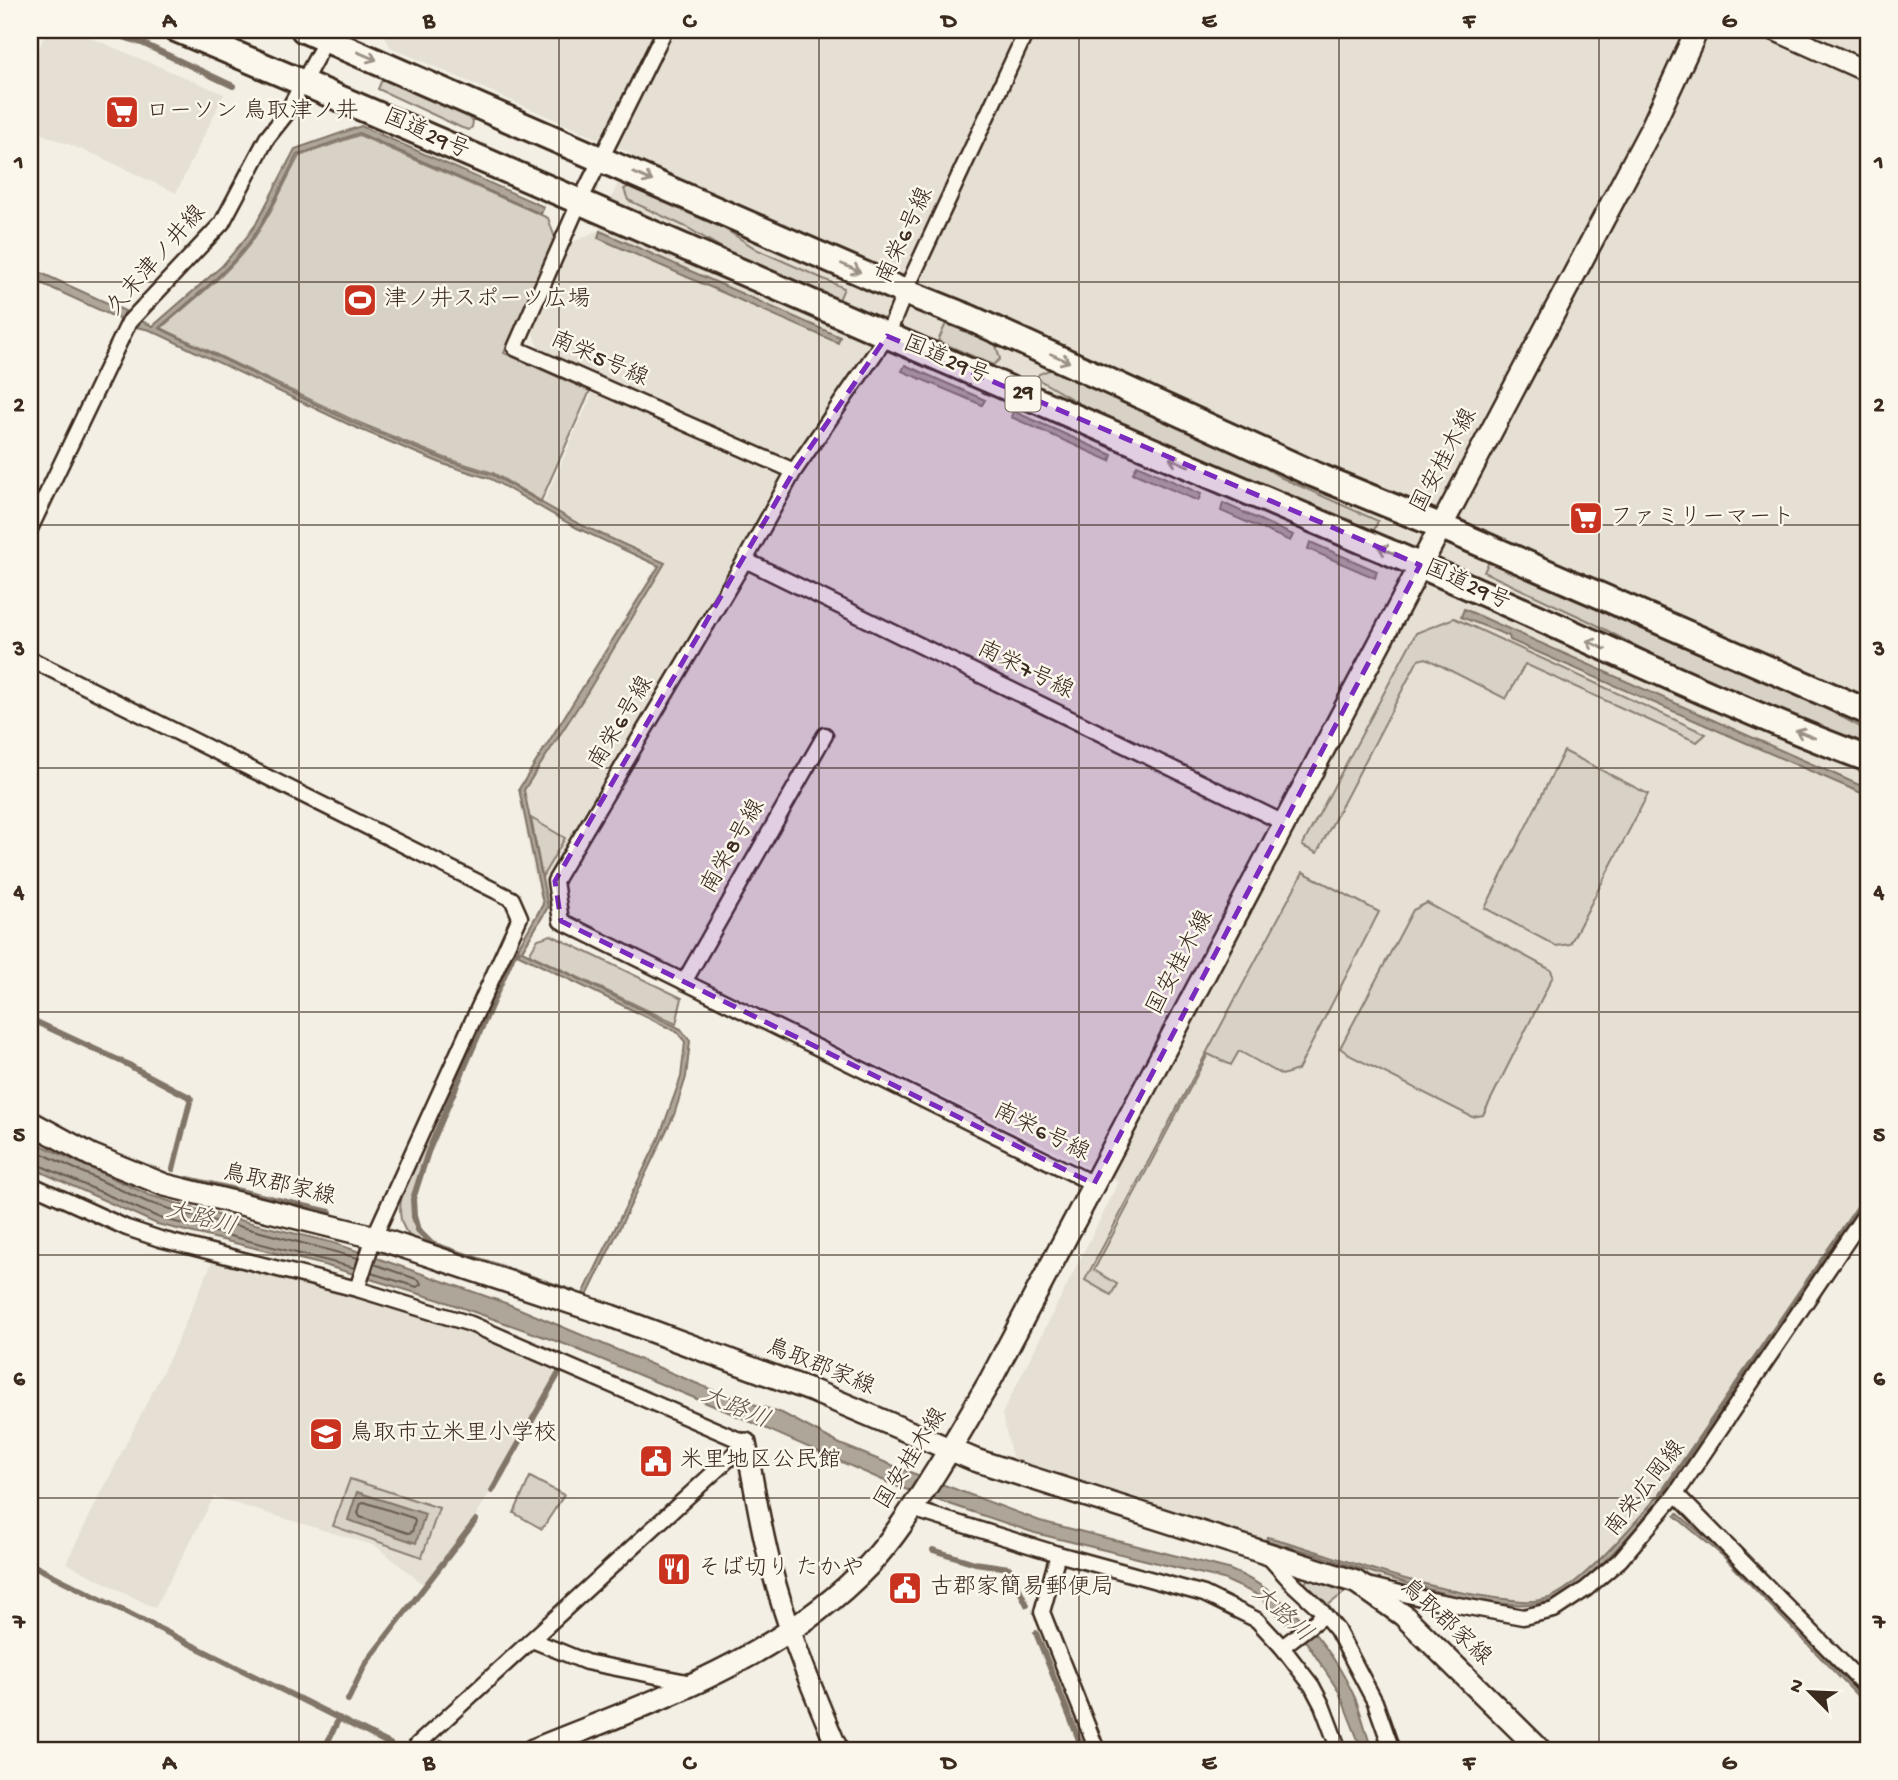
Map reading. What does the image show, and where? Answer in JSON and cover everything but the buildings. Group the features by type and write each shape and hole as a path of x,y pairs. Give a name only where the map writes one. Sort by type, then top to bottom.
{"highway":[{"name":"国道29号","path":"178,30 1420,565 1643,666 1868,759"},
{"name":"国道29号","path":"321,33 905,292 994,328 1313,474 1440,526 1868,712"}],"main road":[{"name":"国安桂木線","path":"533,1750 747,1658 817,1611 869,1566 915,1504 991,1379 1652,127 1697,30"},
{"name":"鳥取郡家線","path":"30,1122 92,1156 164,1185 372,1242 611,1316 813,1391 950,1450 1356,1582 1403,1615 1540,1750"}],"street":[{"name":"南栄5号線","path":"664,30 600,158 515,348 794,471"},
{"name":"南栄6号線","path":"1027,30 887,336 794,471 745,560 555,881 561,921 1094,1184"},
{"path":"1774,30 1868,72"},
{"name":"久末津ノ井線","path":"30,529 129,322 222,223 267,138 286,114 303,82 321,33"},
{"name":"南栄7号線","path":"745,560 1284,823"},
{"path":"30,659 512,899 520,917 372,1242 357,1289"},
{"name":"南栄8号線","path":"684,982 825,735"},
{"path":"30,1184 127,1228 160,1239 357,1289 471,1324 747,1443"},
{"name":"南栄広岡線","path":"1356,1582 1425,1599 1523,1617 1554,1610 1586,1588 1620,1560 1676,1494 1868,1210"},
{"path":"747,1443 770,1561 813,1691 838,1750"},
{"path":"417,1750 417,1745 747,1443"},
{"path":"1676,1494 1868,1689"},
{"path":"915,1504 1058,1554 1204,1594 1256,1620 1282,1647 1312,1686 1322,1704 1339,1750"},
{"path":"1058,1554 1042,1612 1097,1750"},
{"path":"1266,1554 1337,1630 1375,1702 1392,1750"},
{"path":"1282,1647 1324,1615"},
{"path":"532,1640 586,1662 692,1683"}],"highlighted area":[{"path":"887,336 1420,565 1094,1184 561,921 555,881 794,471"}],"shaded area":[{"name":"ローソン 鳥取津ノ井","path":"47,30 72,30 224,94 176,193 98,156 30,129 30,69"},
{"path":"383,30 1868,30 1868,1203 1678,1484 1615,1559 1557,1604 1531,1612 1439,1598 1088,1485 1012,1457 1002,1414 1119,1182 570,916 535,880 518,789 661,559 579,523 544,502 600,376 539,350 532,330 571,243 599,230 630,153 390,47"},
{"path":"383,77 465,115 473,121 472,127 469,130 462,128 378,89"},
{"name":"津ノ井スポーツ広場","path":"359,135 548,218 555,238 504,353 590,391 541,501 493,473 445,458 355,421 161,328 215,281 245,250 268,216 299,156"},
{"path":"630,186 651,192 685,208 758,250 844,288 839,300 749,264 686,227 628,200 624,189"},
{"path":"948,319 994,339 1000,359 993,365 938,341"},
{"path":"1054,368 1218,440 1282,478 1378,521 1372,535 1099,415 1036,378"},
{"path":"1489,561 1806,698 1868,731 1868,746 1797,719 1674,666 1589,621 1484,572"},
{"path":"1454,618 1706,734 1697,742 1525,664 1506,699 1426,658 1418,660 1317,853 1302,846 1416,633"},
{"path":"1564,751 1648,794 1570,944 1556,946 1485,908"},
{"path":"531,818 565,838 542,877"},
{"path":"1303,872 1379,912 1298,1070 1282,1075 1239,1051 1231,1065 1208,1054 1094,1270 1117,1284 1111,1295 1085,1280"},
{"path":"1427,903 1551,970 1553,976 1483,1115 1472,1117 1340,1048 1413,910"},
{"path":"551,935 682,998 676,1024 529,954 538,939"},
{"path":"514,948 427,1152 412,1198 412,1217 418,1231 432,1245 582,1295 581,1299 415,1241 402,1224 400,1205 403,1191"},
{"name":"鳥取市立米里小学校","path":"213,1260 386,1302 554,1365 556,1372 474,1520 423,1584 376,1546 214,1497 155,1608 66,1563 172,1353"},
{"path":"530,1477 564,1495 542,1529 514,1513"},
{"path":"350,1479 439,1508 422,1557 333,1526"},
{"path":"1308,1579 1345,1592 1327,1606 1305,1583"}],"water":[{"path":"361,126 544,207 541,214 359,133 297,155 266,216 243,250 213,281 159,328 354,423 445,460 493,475 579,524 665,563 587,693 524,790 548,907 522,951 681,1029 690,1041 686,1077 674,1115 587,1296 583,1294 659,1138 681,1077 685,1042 677,1032 515,953 543,904 519,789 659,566 577,528 491,479 443,464 352,426 150,330 136,327 139,320 153,326 222,266 256,224 295,149"},
{"path":"600,231 840,337 838,343 598,238"},
{"path":"30,268 125,311 121,320 30,278"},
{"path":"905,365 985,400 982,405 902,371"},
{"path":"1013,411 1112,455 1110,461 1011,417"},
{"path":"1137,465 1201,494 1198,501 1133,473"},
{"path":"1223,503 1293,535 1290,541 1221,511"},
{"path":"1310,542 1377,571 1375,578 1308,549"},
{"path":"1464,609 1868,789 1868,796 1510,640 1509,636 1461,617"},
{"name":"大路川","path":"30,1140 149,1195 202,1211 334,1243 508,1304 724,1395 782,1413 840,1444 1040,1521 1228,1569 1249,1579 1287,1605 1319,1639 1355,1698 1372,1750 1362,1750 1339,1692 1307,1643 1258,1595 1223,1579 1035,1533 896,1486 567,1345 446,1302 324,1265 157,1224 30,1167"},
{"path":"357,1492 425,1514 416,1543 348,1520"},
{"path":"1658,1496 1661,1498 1640,1523 1588,1577 1562,1596 1540,1603 1480,1601 1446,1594 1266,1541 1267,1537 1283,1541 1388,1574 1469,1594 1536,1601 1549,1598 1576,1581 1607,1553"},
{"path":"1677,1513 1725,1554 1868,1703 1868,1707 1723,1556 1675,1516"}],"waterway":[{"path":"103,30 144,44 233,86"},
{"path":"518,951 513,955 428,1152 413,1199 414,1216 418,1230 432,1244 573,1292"},
{"path":"30,1019 131,1066"},
{"path":"132,1067 191,1098 173,1169"},
{"path":"188,1179 330,1212"},
{"path":"1662,1494 1868,1194"},
{"path":"492,1491 560,1371"},
{"path":"348,1700 366,1663 476,1520"},
{"path":"933,1550 975,1563 1009,1568 1027,1605"},
{"path":"30,1564 390,1744"},
{"path":"1036,1633 1083,1750"},
{"path":"324,1750 339,1718"},
{"path":"441,1742 444,1750"}],"place":[{"name":"ローソン 鳥取津ノ井","path":"122,112"},
{"name":"津ノ井スポーツ広場","path":"360,300"},
{"name":"ファミリーマート","path":"1586,518"},
{"name":"鳥取市立米里小学校","path":"326,1434"},
{"name":"米里地区公民館","path":"656,1461"},
{"name":"そば切り たかや","path":"674,1569"},
{"name":"古郡家簡易郵便局","path":"905,1588"}]}
